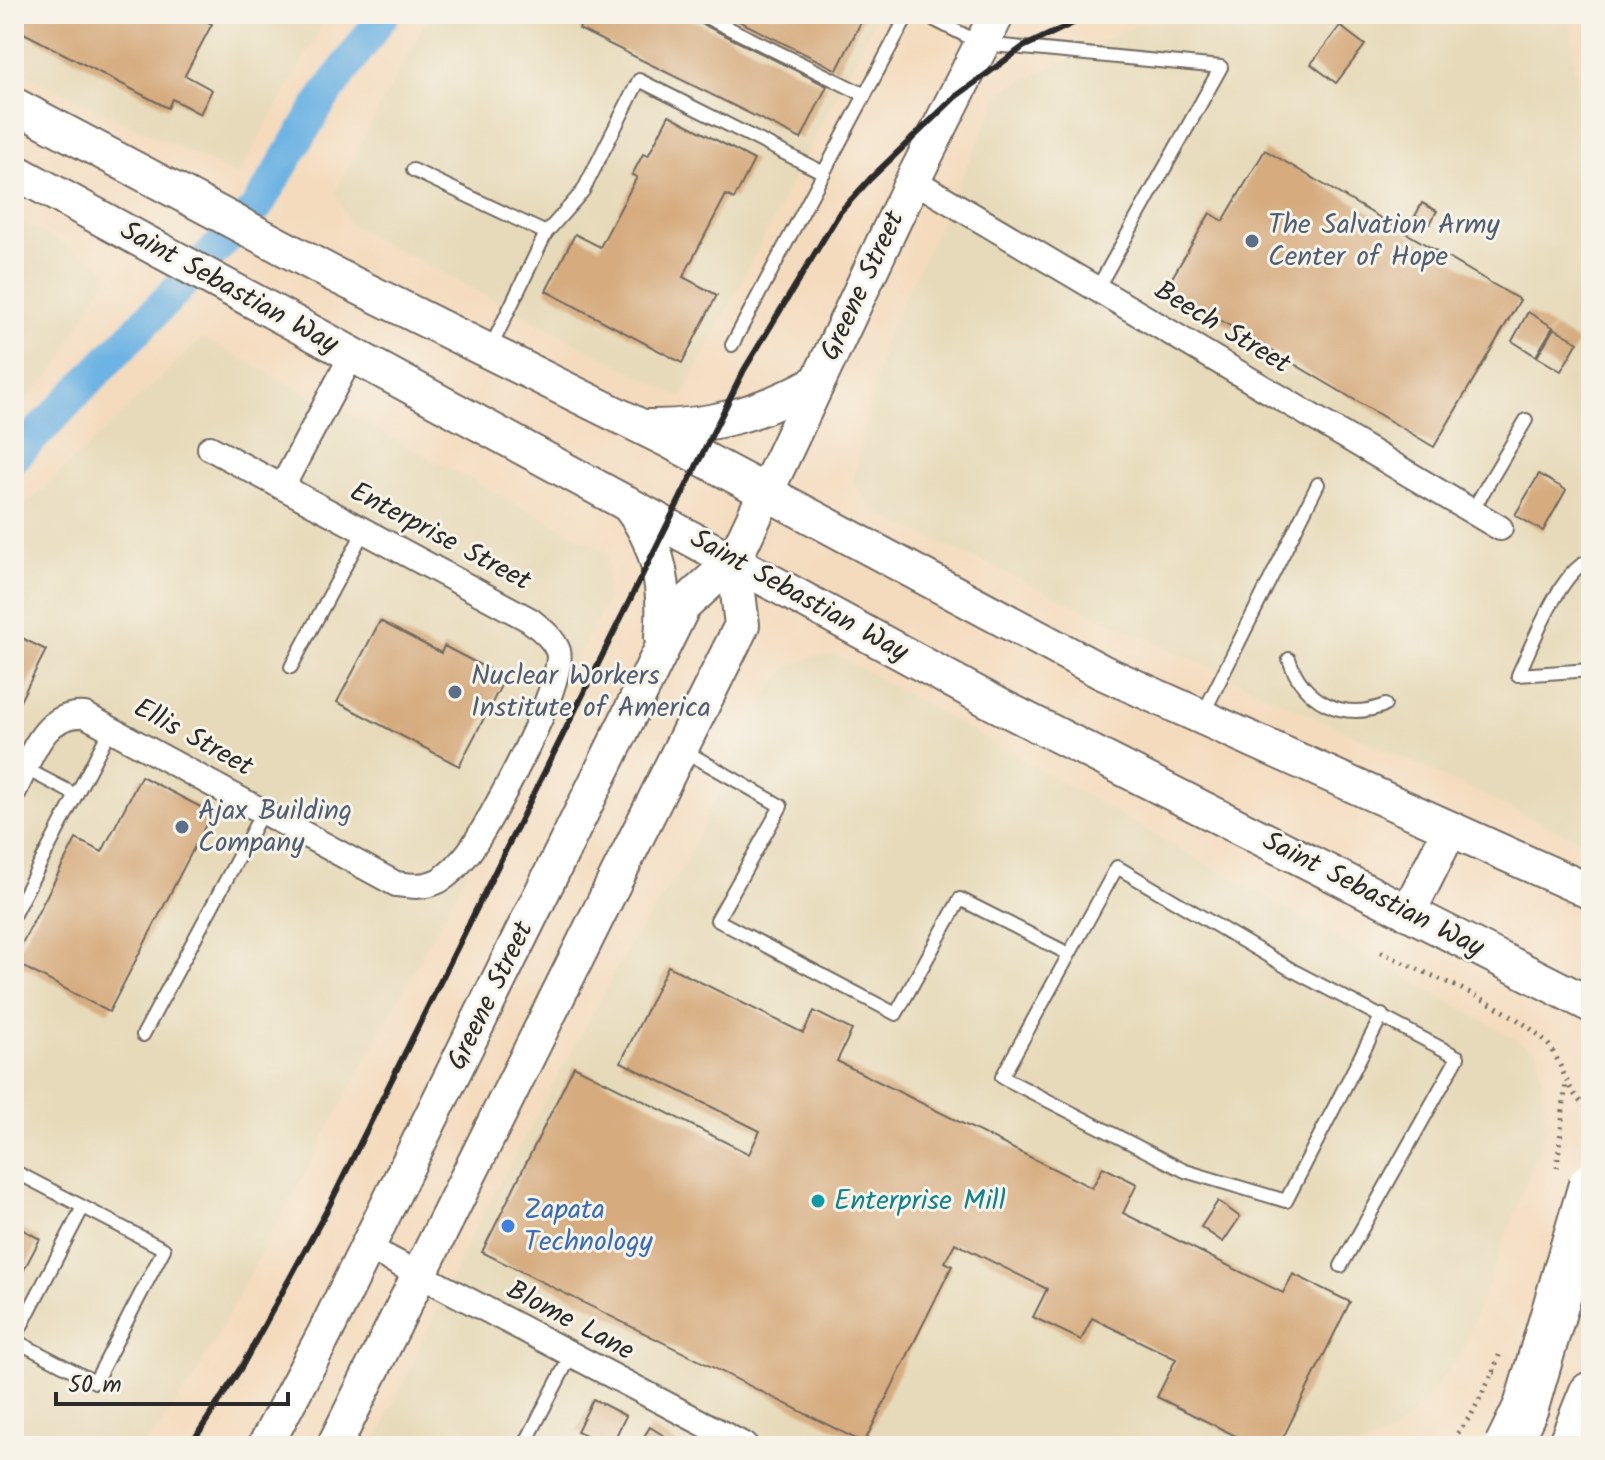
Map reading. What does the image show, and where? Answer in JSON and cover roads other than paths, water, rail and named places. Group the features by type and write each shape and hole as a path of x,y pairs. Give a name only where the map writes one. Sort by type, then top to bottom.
{"highway":[{"path":"1507,1446 1526,1407 1591,1185"},
{"path":"1570,1446 1591,1394"}],"main road":[{"name":"Greene Street","path":"265,1446 367,1247 683,606 734,560 913,180 989,29"},
{"path":"14,105 335,275 641,427 1102,672 1591,892"},
{"name":"Saint Sebastian Way","path":"14,171 994,703 1578,999"},
{"path":"641,427 705,424 745,416 817,382"},
{"path":"627,503 645,526 663,580 662,645 655,663"},
{"name":"Greene Street","path":"334,1446 678,748 742,625 734,560"},
{"path":"1408,913 1450,829"}],"street":[{"name":"Beech Street","path":"913,180 1500,528"},
{"path":"282,487 352,355"},
{"name":"Enterprise Street","path":"210,448 530,620 548,634 559,653"},
{"name":"Ellis Street","path":"18,783 55,720 69,714 85,715 396,884 419,887 439,881 472,849 542,715 558,676 559,653"},
{"name":"Blome Lane","path":"367,1247 570,1357 746,1446"}],"lane":[{"path":"700,14 865,95"},
{"path":"732,345 906,18 888,14"},
{"path":"923,14 989,29 1221,67 1097,289"},
{"path":"489,351 546,233 583,191 639,80 824,173"},
{"path":"413,170 546,233"},
{"path":"1472,511 1526,420"},
{"path":"1201,716 1318,484"},
{"path":"291,667 364,531"},
{"path":"1591,561 1583,562 1568,575 1518,675 1591,670"},
{"path":"1289,659 1302,686 1331,707 1351,712 1385,705"},
{"path":"14,914 111,728"},
{"path":"678,748 781,806 717,920 804,967 896,1014 960,899 1067,953"},
{"path":"18,783 76,795"},
{"path":"143,1035 263,811"},
{"path":"1341,1266 1458,1057 1382,1015 1292,970 1117,867 1067,953 1002,1077 1185,1171 1286,1201 1382,1015"},
{"path":"14,1171 164,1249 95,1382 14,1340 83,1207"},
{"path":"524,1446 570,1357"}],"waterway":[{"path":"14,457 257,207 320,103 384,14"}],"railway":[{"path":"190,1446 242,1366 327,1210 744,370 840,212 955,97 1023,47 1092,14"}],"place":[{"name":"The Salvation Army Center of Hope","path":"1252,241"},
{"name":"Nuclear Workers Institute of America","path":"455,692"},
{"name":"Ajax Building Company","path":"182,827"},
{"name":"Enterprise Mill","path":"818,1201"},
{"name":"Zapata Technology","path":"508,1226"}]}
